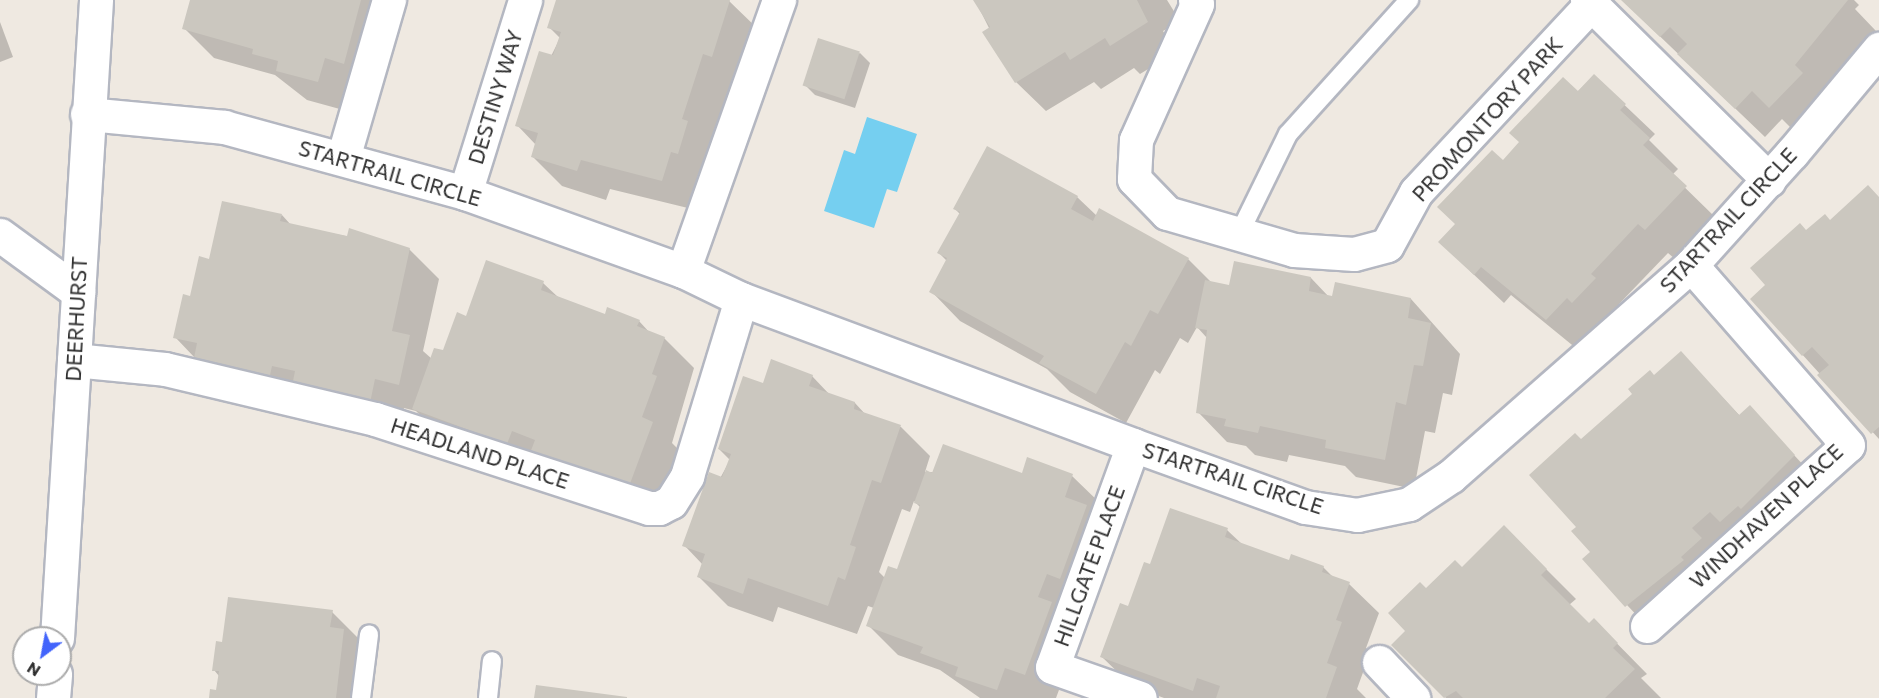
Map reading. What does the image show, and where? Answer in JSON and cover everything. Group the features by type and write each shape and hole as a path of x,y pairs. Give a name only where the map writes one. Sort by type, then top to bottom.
{"street":[{"name":"DEERHURST","path":"58,626 87,114 96,0"},
{"path":"343,158 388,0"},
{"name":"DESTINY WAY","path":"465,193 525,0"},
{"path":"683,271 779,0"},
{"name":"PROMONTORY PARK","path":"1197,1 1136,140 1134,179 1167,213 1294,250 1354,254 1387,245 1416,192 1589,2 1769,180"},
{"name":"STARTRAIL CIRCLE","path":"87,114 224,127 465,193 683,271 741,299 1133,445 1305,507 1357,515 1410,504 1451,476 1691,265 1769,180 1879,49"},
{"path":"0,235 78,292"},
{"name":"WINDHAVEN PLACE","path":"1647,627 1848,445 1691,265"},
{"name":"HEADLAND PLACE","path":"74,360 165,369 375,419 649,508 660,508 671,502 687,476 741,299"},
{"name":"HILLGATE PLACE","path":"1133,445 1052,667 1140,698"},
{"path":"1379,662 1413,698"}],"lane":[{"path":"1239,234 1288,134 1409,0"},
{"path":"361,698 369,635"},
{"path":"488,698 492,661"}],"water":[{"path":"867,117 917,134 897,192 887,189 874,228 824,211 844,150 855,154"}],"building":[{"path":"190,0 361,0 344,64 325,58 318,82 276,71 278,61 252,54 253,49 182,29"},
{"path":"556,0 730,0 712,57 703,54 682,119 688,121 678,154 671,152 662,181 581,160 577,171 531,157 538,133 515,126 539,51 553,55 561,32 547,28"},
{"path":"973,0 1137,0 1148,22 1110,46 1105,38 1070,60 1065,52 1015,83 982,32 990,27"},
{"path":"1621,0 1848,0 1795,65 1803,73 1769,108 1752,91 1735,109 1677,54 1687,44 1670,27 1660,37"},
{"path":"818,38 860,52 844,99 803,86"},
{"path":"1594,74 1626,104 1620,110 1650,138 1643,145 1687,186 1645,230 1638,224 1591,274 1596,278 1572,303 1567,298 1546,320 1481,267 1474,275 1438,242 1455,224 1437,207 1492,150 1503,160 1519,142 1509,133 1563,77 1578,91"},
{"path":"987,146 1078,196 1071,209 1093,221 1099,208 1189,258 1158,314 1150,310 1131,346 1125,342 1096,394 1039,363 1044,356 929,292 947,258 937,253 960,212 953,209"},
{"path":"1868,185 1879,197 1879,427 1871,434 1817,375 1829,365 1812,347 1802,356 1750,299 1765,285 1750,268 1800,223 1806,230 1825,214 1830,220"},
{"path":"222,201 282,214 280,221 347,236 349,228 410,248 392,331 410,335 399,385 375,379 370,403 292,386 295,371 272,366 269,380 193,363 197,343 173,338 183,294 190,296 199,256 209,259"},
{"path":"486,260 544,281 541,290 605,314 607,307 640,320 637,326 665,337 652,374 657,376 642,417 653,422 628,489 530,453 535,440 512,431 507,444 412,409 434,348 443,350 457,312 466,316"},
{"path":"1234,261 1311,277 1309,291 1332,296 1335,282 1411,298 1408,318 1431,323 1423,366 1414,365 1406,405 1396,402 1385,460 1325,448 1326,440 1260,426 1258,433 1224,426 1226,419 1196,413 1207,330 1195,328 1205,280 1229,285"},
{"path":"1681,351 1739,415 1750,405 1795,455 1741,509 1738,506 1720,522 1710,512 1692,528 1702,538 1681,557 1684,560 1625,607 1582,559 1590,552 1571,531 1576,527 1529,475 1575,433 1581,439 1632,394 1628,389 1650,370 1654,375"},
{"path":"771,359 813,375 809,386 855,402 854,409 901,425 881,483 872,480 850,545 856,547 845,580 838,577 828,606 748,578 743,594 697,577 705,554 682,546 709,472 722,477 731,454 718,449 743,376 763,383"},
{"path":"943,444 1022,473 1027,457 1073,474 1065,497 1087,505 1060,579 1047,574 1038,597 1052,602 1025,675 1005,668 997,690 955,676 958,667 920,653 923,647 866,626 888,566 897,569 920,505 914,503 926,470 932,473"},
{"path":"1170,508 1228,528 1225,537 1289,560 1291,554 1324,566 1322,572 1350,582 1336,620 1342,622 1327,663 1337,667 1326,698 1216,698 1220,686 1197,678 1193,691 1100,657 1120,603 1128,606 1144,562 1150,564"},
{"path":"1504,525 1547,569 1541,575 1589,623 1594,618 1618,643 1613,648 1635,669 1605,698 1463,698 1456,691 1444,698 1391,645 1405,631 1388,613 1420,582 1426,588 1455,560 1462,567"},
{"path":"228,597 333,610 330,627 344,629 336,698 209,698 210,689 216,690 219,671 212,671 216,641 222,642"},
{"path":"536,685 627,697 627,698 534,698"}]}
